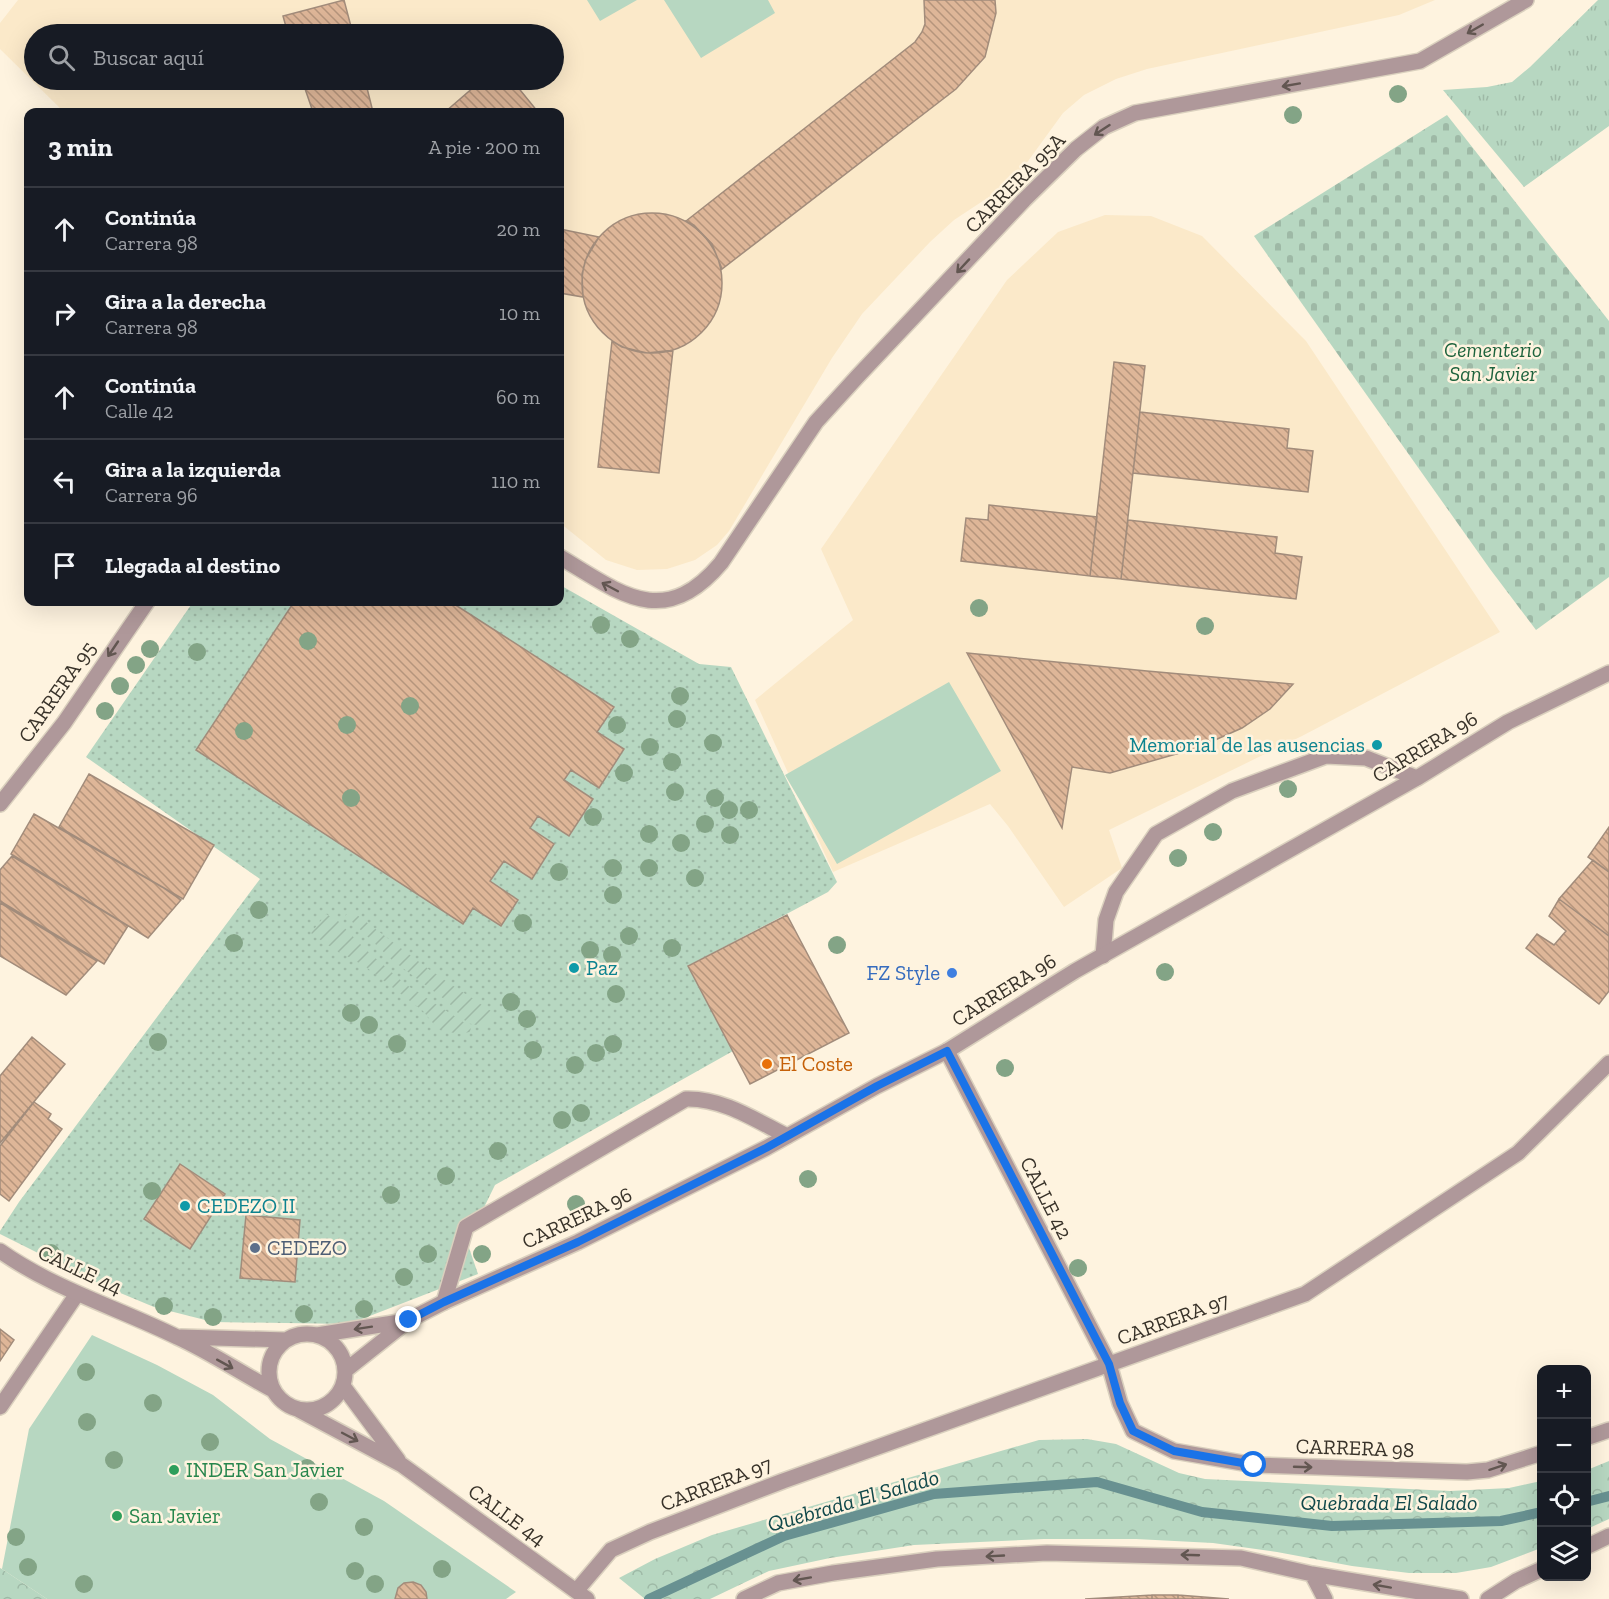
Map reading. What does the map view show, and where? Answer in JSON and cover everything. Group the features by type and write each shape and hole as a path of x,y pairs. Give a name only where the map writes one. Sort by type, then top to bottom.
{"street":[{"name":"CARRERA 95A","path":"564,559 608,586 641,599 666,600 694,590 708,578 754,516 816,422 1024,200 1076,149 1104,127 1135,113 1420,61 1526,0"},
{"name":"CARRERA 95","path":"0,804 64,723 144,606"},
{"name":"CARRERA 96","path":"346,1370 409,1320 578,1242 787,1136 877,1086 947,1051 1075,971 1417,778 1508,722 1609,673"},
{"path":"1102,956 1106,920 1116,892 1156,834 1232,791 1326,756 1366,758 1417,778"},
{"name":"CALLE 42","path":"947,1051 1109,1364"},
{"name":"CARRERA 97","path":"582,1595 611,1550 650,1532 1305,1294 1518,1153 1609,1063"},
{"path":"444,1302 466,1227 686,1099 703,1098 720,1103 787,1136"},
{"name":"CALLE 44","path":"0,1251 24,1267 77,1294 178,1337 273,1390"},
{"path":"0,1407 77,1294"},
{"name":"CARRERA 96","path":"317,1335 409,1320"},
{"path":"307,1333 317,1335 337,1347 343,1358 346,1370 344,1386 330,1403 320,1408 299,1410 286,1404 273,1390 268,1370 277,1348 286,1340 307,1333"},
{"name":"CALLE 44","path":"178,1337 286,1340"},
{"name":"CARRERA 98","path":"1109,1364 1120,1403 1133,1431 1174,1451 1254,1465 1467,1472 1488,1470 1537,1455"},
{"name":"CALLE 44","path":"344,1386 402,1465"},
{"name":"CALLE 44","path":"299,1410 402,1465 582,1595"},
{"path":"1591,1437 1609,1430"},
{"path":"1591,1545 1609,1536"},
{"path":"744,1599 778,1583 833,1573 937,1559 1036,1554 1188,1555 1241,1558 1312,1574 1461,1599"},
{"path":"1488,1599 1516,1581 1537,1571"},
{"path":"1312,1574 1324,1599"}],"shaded area":[{"path":"18,0 1435,0 1399,15 1147,69 1116,79 1084,95 1063,113 1023,168 998,191 954,220 862,314 832,358 729,531 717,545 695,560 667,569 637,570 606,560 564,526 564,108 60,108 42,90 564,90 564,24 24,24 24,73 0,49 0,23"},
{"path":"1105,215 1151,216 1202,236 1306,341 1500,632 1302,736 1109,830 1122,868 1064,907 990,804 833,872 755,700 853,620 821,549 1007,280 1058,232"}],"green space":[{"path":"587,0 637,0 600,21"},
{"path":"664,0 768,0 775,13 701,58"},
{"path":"1598,0 1609,0 1609,126 1524,187 1443,90 1487,87 1512,82"},
{"name":"Cementerio San Javier","path":"1447,115 1609,321 1609,577 1536,630 1490,569 1254,236"},
{"path":"564,587 699,664 731,667 837,882 828,892 688,966 733,1051 495,1185 467,1242 478,1274 349,1324 213,1322 154,1307 106,1287 0,1234 19,1202 260,879 86,757 190,606 564,606"},
{"path":"949,682 1001,771 837,864 785,775"},
{"path":"353,912 431,971 491,1011 494,1018 486,1027 467,1023 448,1002 392,960 345,915"},
{"path":"326,914 338,921 365,949 405,984 471,1027 470,1032 457,1034 437,1028 423,1011 366,967 311,933"},
{"name":"INDER San Javier","path":"92,1335 157,1365 213,1395 270,1439 384,1501 516,1592 506,1599 47,1599 2,1569 29,1429"},
{"path":"1087,1439 1116,1444 1179,1473 1205,1479 1450,1491 1509,1488 1537,1482 1537,1550 1491,1567 1456,1573 1409,1573 1213,1543 1136,1539 1044,1539 914,1545 830,1558 769,1571 710,1599 645,1599 619,1578 655,1559 712,1535 1039,1440"},
{"path":"1609,1461 1609,1519 1591,1527 1591,1473 1591,1468"},
{"path":"0,1568 2,1569 47,1599 0,1599"}],"building":[{"path":"344,0 350,24 285,24 283,16"},
{"path":"924,0 995,0 996,13 985,57 956,89 722,269 712,244 694,225 686,221 915,42 925,24"},
{"path":"305,90 368,90 372,108 312,108"},
{"path":"470,90 520,90 535,108 450,108"},
{"path":"652,213 679,218 702,233 717,256 722,283 717,310 702,333 679,348 652,353 625,348 602,333 587,310 582,283 587,256 602,233 625,218"},
{"path":"564,230 599,237 586,259 582,274 583,297 564,294"},
{"path":"612,341 622,347 647,353 673,350 659,473 598,467"},
{"path":"1114,362 1145,366 1121,579 1090,576"},
{"path":"1140,412 1289,429 1287,448 1313,451 1308,492 1133,473"},
{"path":"989,505 1097,517 1090,576 961,561 966,518 988,520"},
{"path":"1128,520 1277,537 1275,553 1302,557 1296,599 1121,579"},
{"path":"291,606 457,606 614,707 597,732 624,749 599,788 571,770 564,780 593,799 569,836 538,816 530,828 554,844 532,879 504,861 490,881 518,900 501,926 473,908 463,924 196,750"},
{"path":"291,606 457,606 614,707 597,732 624,749 599,788 571,770 564,780 593,799 569,836 538,816 530,828 554,844 532,879 504,861 490,881 518,900 501,926 473,908 463,924 196,750"},
{"path":"967,653 1293,684 1270,709 1242,728 1197,748 1110,773 1072,767 1062,828"},
{"path":"89,774 214,845 183,899 59,827"},
{"path":"34,814 181,900 148,938 11,854"},
{"path":"1609,827 1609,872 1588,857"},
{"path":"12,856 128,926 104,964 0,901 0,870"},
{"path":"1593,860 1609,872 1609,936 1559,899"},
{"path":"1559,899 1609,936 1609,991 1599,1004 1526,948 1537,934 1554,945 1566,931 1549,916"},
{"path":"0,903 97,961 66,995 0,956"},
{"path":"787,915 849,1033 750,1084 688,966"},
{"path":"32,1037 65,1064 0,1143 0,1076"},
{"path":"34,1102 51,1114 48,1119 62,1129 9,1201 0,1194 0,1146"},
{"name":"CEDEZO II","path":"180,1164 225,1194 190,1249 144,1219"},
{"path":"246,1215 300,1220 295,1282 240,1278"},
{"path":"0,1329 14,1340 0,1361"},
{"path":"413,1582 421,1585 426,1592 427,1599 395,1599 398,1588 404,1583"},
{"path":"1152,1595 1152,1599 1085,1599"},
{"path":"1152,1595 1178,1595 1178,1599 1152,1599"},
{"path":"1178,1595 1229,1599 1178,1599"}],"waterway":[{"name":"Quebrada El Salado","path":"649,1599 784,1536 934,1494 1097,1482 1202,1512 1332,1526 1501,1521 1537,1513"},
{"name":"Quebrada El Salado","path":"1591,1501 1609,1496"}],"place":[{"name":"Memorial de las ausencias","path":"1377,745"},
{"name":"Paz","path":"574,968"},
{"name":"FZ Style","path":"952,973"},
{"name":"El Coste","path":"767,1064"},
{"name":"CEDEZO II","path":"185,1206"},
{"name":"CEDEZO","path":"255,1248"},
{"name":"INDER San Javier","path":"174,1470"},
{"name":"San Javier","path":"117,1516"}],"route":[{"path":"409,1320 578,1242 766,1148 877,1086 947,1051 1109,1364 1120,1403 1133,1431 1174,1451 1254,1465"}]}
